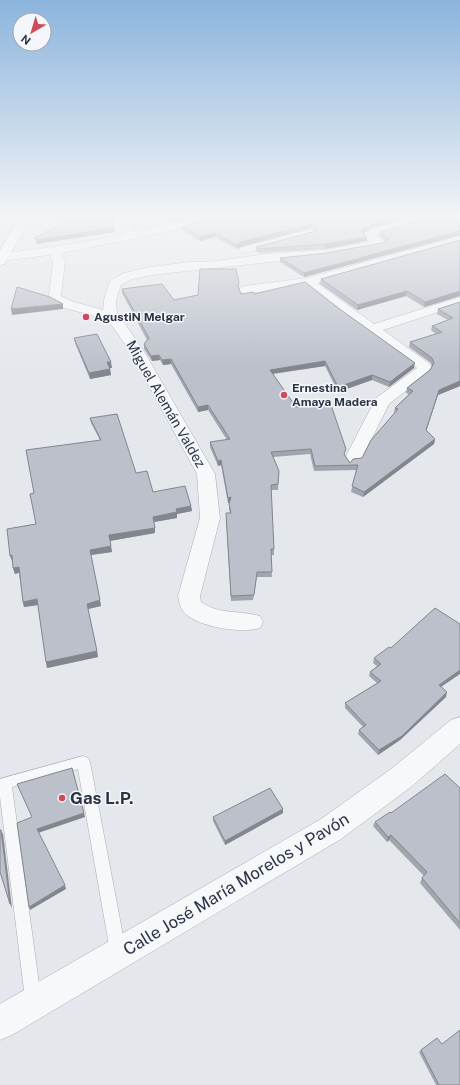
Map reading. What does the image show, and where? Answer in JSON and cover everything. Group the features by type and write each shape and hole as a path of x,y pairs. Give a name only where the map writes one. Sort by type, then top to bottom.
{"street":[{"path":"59,266 55,296 58,300 66,304 110,316 110,300 115,283 122,279 151,271 188,266 212,266"},
{"path":"245,290 310,281 363,266"},
{"path":"310,281 312,286 425,367 423,371 382,401 354,458"},
{"path":"372,329 460,301"},
{"name":"Miguel Alemán Valdez","path":"110,316 118,324 138,353 206,474 210,518 189,596 191,606 200,613 214,619 252,622"},
{"name":"Calle José María Morelos y Pavón","path":"0,1023 119,955 331,829 401,778 460,728"}],"lane":[{"path":"34,1004 5,783 83,762 119,955"}],"building":[{"path":"292,266 331,266 304,273"},
{"path":"369,266 460,266 460,291 425,302 407,291 358,305 321,279"},
{"path":"200,269 236,269 239,283 238,286 241,294 253,292 254,294 305,282 341,310 415,363 390,382 372,375 338,387 325,361 270,370 296,407 331,405 346,449 344,454 350,463 353,459 362,458 371,440 398,409 395,408 413,391 407,388 430,370 434,363 432,358 410,342 442,332 432,326 453,318 438,309 460,302 460,381 439,390 426,430 435,439 364,492 352,486 358,465 315,466 311,449 271,452 279,471 278,484 271,485 274,549 271,549 272,572 257,572 254,595 231,596 226,513 231,513 229,504 231,497 228,498 221,460 218,461 210,442 230,439 208,405 198,407 171,359 162,360 159,355 151,356 144,344 149,338 122,289 162,284 174,300 198,295"},
{"path":"17,287 50,297 63,304 11,309"},
{"path":"97,334 111,362 107,362 110,369 89,373 74,338"},
{"path":"117,414 136,473 147,471 153,492 185,486 191,506 176,509 177,512 153,517 155,528 109,535 111,546 90,550 100,600 87,604 97,651 46,662 37,599 23,602 19,567 13,568 7,529 36,524 30,494 34,493 26,450 101,440 90,418"},
{"path":"435,608 460,624 460,670 439,685 447,692 402,736 379,750 359,730 366,725 345,703 381,681 370,672 381,664 374,658 389,647 391,648"},
{"path":"72,768 84,813 37,829 65,885 29,907 17,823 32,817 17,784"},
{"path":"445,774 460,788 460,923 422,878 427,872 391,835 388,837 375,822 390,812 391,813"},
{"path":"270,788 283,809 225,841 213,817"},
{"path":"1,830 10,904 0,872"},
{"path":"460,1030 460,1085 439,1085 421,1050 437,1038 442,1044"}],"place":[{"name":"AgustiN Melgar","path":"86,317"},
{"name":"Ernestina Amaya Madera","path":"284,395"},
{"name":"Gas L.P.","path":"62,798"}]}
